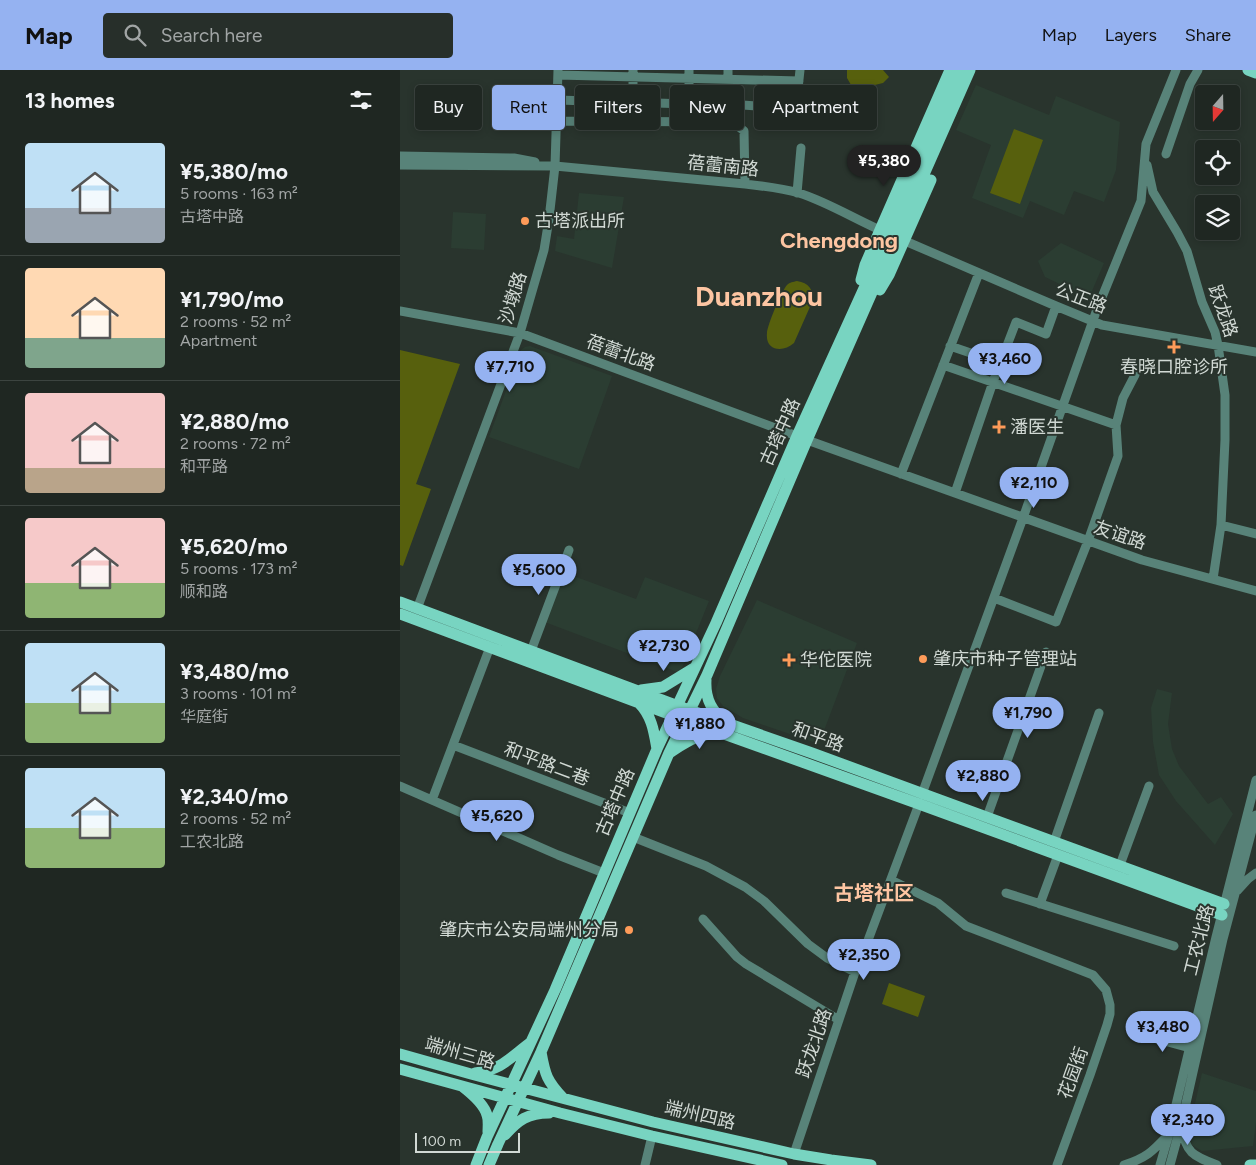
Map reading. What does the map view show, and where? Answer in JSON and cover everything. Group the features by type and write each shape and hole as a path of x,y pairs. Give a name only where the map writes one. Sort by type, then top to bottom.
{"main road":[{"name":"古塔中路","path":"856,318 865,265 950,70"},
{"path":"884,255 960,70"},
{"path":"884,255 970,70"},
{"name":"古塔中路","path":"856,318 889,276 977,70"},
{"path":"1248,70 1256,73"},
{"name":"古塔中路","path":"489,1165 541,1052 604,873 657,749 802,438 884,255"},
{"name":"古塔中路","path":"476,1165 487,1136 532,1042 561,991 633,836 669,753 707,675 802,438"},
{"name":"和平路","path":"400,602 530,651 637,696"},
{"name":"和平路","path":"400,614 490,647 637,696 921,799 1058,856 1196,905 1223,910"},
{"path":"716,624 727,627"},
{"path":"657,749 651,721 637,696 662,687 696,668"},
{"path":"669,753 698,736 731,730 709,703 706,686 707,675"},
{"name":"和平路","path":"921,799 987,817 1120,865 1223,910"},
{"path":"471,1074 489,1071 501,1066 532,1042"},
{"path":"541,1052 547,1077 552,1086 564,1099"},
{"name":"端州三路","path":"400,1054 524,1088"},
{"name":"端州三路","path":"400,1069 518,1101"},
{"path":"460,1085 472,1094 487,1115 487,1136"},
{"name":"端州四路","path":"524,1088 653,1122 794,1154 871,1165"},
{"name":"端州四路","path":"518,1101 652,1136 782,1165"},
{"path":"498,1144 524,1117 539,1113 560,1112"},
{"path":"701,1147 704,1134"},
{"path":"1250,1165 1256,1165"}],"street":[{"path":"744,105 785,108 792,105 797,98 800,70"},
{"name":"跃龙北路","path":"794,1154 855,972 921,799 1093,321 1141,201 1146,144 1176,70"},
{"path":"1166,154 1190,84 1198,70"},
{"path":"558,73 728,75 799,81"},
{"name":"沙墩路","path":"417,609 520,333 544,250 555,166 557,130"},
{"path":"743,130 745,184"},
{"path":"797,193 801,148"},
{"name":"跃龙路","path":"1145,153 1153,192 1187,251 1202,302 1215,332 1218,345 1225,395 1221,525 1213,579"},
{"name":"蓓蕾南路","path":"400,156 514,158 555,166"},
{"name":"蓓蕾南路","path":"400,165 555,166 776,188 819,201 880,230"},
{"name":"公正路","path":"905,241 1102,324 1256,352"},
{"path":"901,474 979,273"},
{"path":"954,493 1016,322 1046,334 1056,306"},
{"name":"蓓蕾北路","path":"400,311 520,333 802,438"},
{"path":"950,346 1000,363"},
{"path":"943,365 1116,425"},
{"path":"994,598 1056,622 1088,541 1118,456 1116,425 1123,398 1135,375"},
{"name":"友谊路","path":"802,438 1142,560 1256,591"},
{"path":"1221,525 1256,534"},
{"path":"530,651 569,550"},
{"path":"432,800 490,647"},
{"path":"987,817 1046,652"},
{"path":"1054,842 1099,714"},
{"name":"和平路二巷","path":"454,745 630,813"},
{"name":"工农北路","path":"1160,1165 1256,780"},
{"path":"400,786 604,873"},
{"path":"1120,865 1149,786"},
{"name":"工农北路","path":"1170,1165 1182,1121 1221,949 1256,818"},
{"path":"633,836 729,877 764,901 827,958 855,972"},
{"path":"1040,904 1058,856"},
{"path":"1235,893 1256,873"},
{"name":"花园街","path":"891,880 938,903 966,926 1093,976 1106,990 1110,1005 1107,1025 1057,1165"},
{"path":"1006,893 1174,946"},
{"path":"703,919 737,957 746,964 839,1020"},
{"path":"1142,1035 1190,1048"},
{"path":"1182,1121 1186,1145 1202,1159 1217,1165"},
{"path":"1124,1165 1147,1156 1169,1134"},
{"path":"644,1165 652,1136"}],"shaded area":[{"path":"976,85 1049,115 1056,96 1120,122 1116,170 1104,202 1074,191 1064,215 1030,201 1023,218 972,198 991,145 956,130"},
{"path":"579,193 624,197 612,268 555,251 557,236 574,239"},
{"path":"453,212 486,214 484,250 451,248"},
{"path":"1061,243 1104,263 1089,298 1045,277 1038,261"},
{"path":"530,346 612,376 579,469 489,437 521,350"},
{"path":"560,571 636,599 645,577 709,601 680,673 542,621"},
{"name":"华佗医院","path":"757,600 857,643 819,744 743,718 723,706 717,698 716,689 720,676"},
{"path":"1157,689 1172,693 1168,724 1172,749 1179,766 1208,804 1221,797 1233,814 1215,845 1176,801 1159,775 1153,742 1151,708"},
{"path":"1202,1073 1256,1091 1256,1122 1253,1146 1202,1151 1192,1145 1188,1134"}],"green space":[{"path":"847,70 883,70 889,77 883,83 875,85 851,85 847,78"},
{"path":"1014,129 1043,140 1020,204 990,193"},
{"path":"797,281 805,283 809,287 813,300 794,343 780,349 772,347 767,339 769,323 787,285"},
{"path":"400,350 460,364 416,484 431,489 403,566 400,565"},
{"path":"889,983 925,996 918,1017 882,1004"}],"place":[{"name":"古塔派出所","path":"525,221"},
{"name":"春晓口腔诊所","path":"1174,347"},
{"name":"潘医生","path":"999,427"},
{"name":"肇庆市种子管理站","path":"923,659"},
{"name":"华佗医院","path":"789,660"},
{"name":"肇庆市公安局端州分局","path":"629,930"}],"district":[{"name":"Chengdong","path":"839,240"},
{"name":"Duanzhou","path":"759,296"},
{"name":"古塔社区","path":"874,893"}]}
